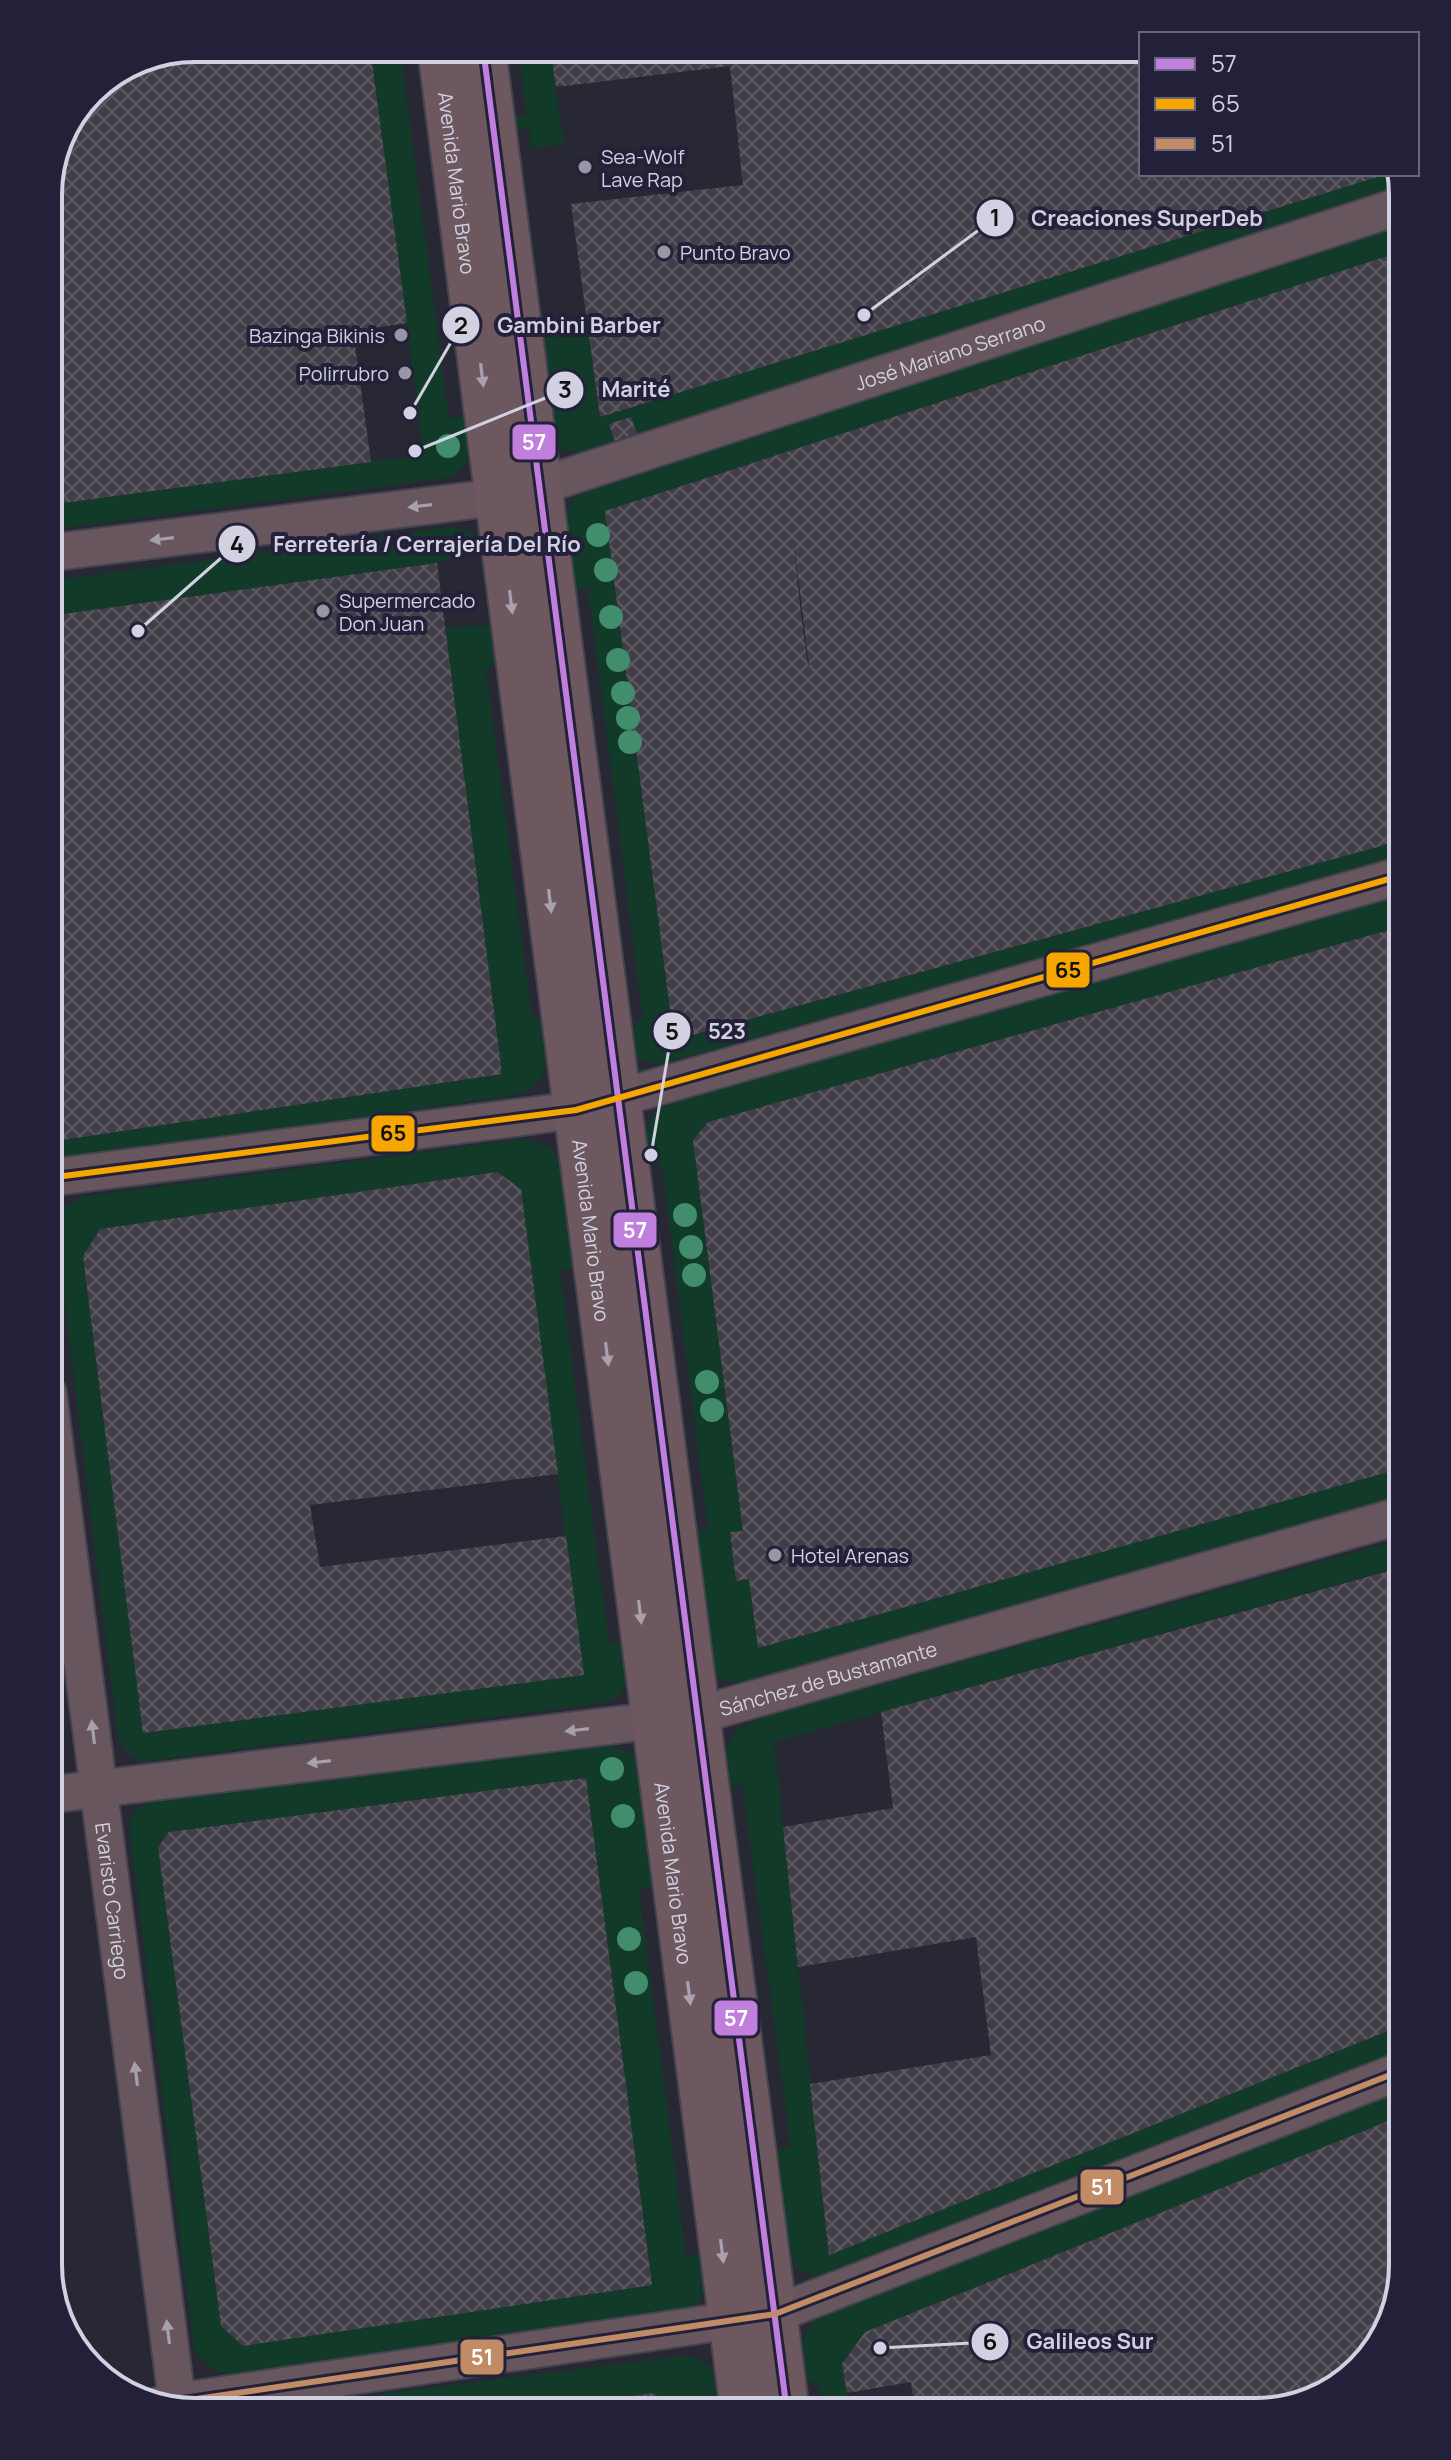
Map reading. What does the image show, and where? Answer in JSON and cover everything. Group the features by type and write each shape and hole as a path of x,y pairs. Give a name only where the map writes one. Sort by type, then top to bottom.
{"main road":[{"name":"Avenida Mario Bravo","path":"442,62 741,2398"},
{"path":"485,62 785,2398"}],"street":[{"name":"José Mariano Serrano","path":"62,551 498,497 540,486 1389,210"},
{"path":"62,1176 576,1110 1389,879"},
{"name":"Evaristo Carriego","path":"62,1499 100,1788 171,2395"},
{"name":"Sánchez de Bustamante","path":"62,1793 698,1715 1389,1519"},
{"path":"220,2398 732,2323 775,2314 1389,2075"}],"green space":[{"path":"372,62 402,62 449,418 465,416 468,435 468,452 463,466 447,478 62,528 62,503 424,455"},
{"path":"520,62 552,62 564,145 531,148 529,129 518,130 514,125 517,117 527,115"},
{"path":"1380,176 1388,176 1389,194 581,452 562,450 554,440 539,325 586,319 600,417"},
{"path":"1389,229 1389,256 605,511 674,1040 1389,844 1389,860 659,1065 639,1059 631,1046 628,1024 643,1020 588,588 573,590 564,519 574,496"},
{"path":"452,527 471,532 482,550 437,563 62,614 62,579"},
{"path":"493,625 498,662 486,670 532,1016 544,1019 547,1042 547,1062 539,1080 520,1094 62,1159 62,1117 65,1140 502,1074 445,627"},
{"path":"1389,899 1389,930 708,1122 693,1140 743,1531 730,1532 736,1580 749,1579 758,1648 1389,1472 1389,1500 754,1679 724,1680 710,1666 694,1532 708,1529 662,1165 648,1166 646,1142 651,1119 678,1099"},
{"path":"524,1139 548,1146 563,1164 576,1269 560,1271 609,1644 625,1642 627,1678 621,1692 605,1703 140,1762 123,1748 118,1737 62,1281 62,1212 81,1197","holes":["497,1172 520,1188 583,1675 143,1733 83,1256 100,1229"]},
{"path":"1389,1543 1389,1570 774,1742 829,2254 1389,2031 1389,2060 822,2280 794,2266 774,2150 791,2147 742,1785 726,1786 725,1761 729,1742 742,1727 766,1716"},
{"path":"607,1745 632,1753 641,1765 657,1886 639,1890 686,2256 704,2254 706,2287 701,2301 686,2311 238,2375 217,2371 206,2364 194,2348 129,1825 138,1809 156,1801","holes":["586,1778 652,2284 243,2346 221,2326 158,1847 169,1832"]},
{"path":"1389,2090 1389,2121 865,2332 842,2364 848,2398 820,2398 818,2382 803,2383 803,2343 810,2327 826,2310"},
{"path":"683,2356 695,2358 710,2367 718,2382 721,2398 660,2398 654,2393 617,2398 349,2398"}],"building":[{"path":"195,62 372,62 407,323 353,331 371,462 62,503 62,186 76,136 89,114 121,84 144,72"},
{"path":"552,62 1139,62 1139,176 1381,176 600,417 571,204 743,185 730,66 556,87"},
{"path":"1389,256 1389,844 674,1040 605,511","holes":["793,536 809,665 801,614"]},
{"path":"631,417 637,434 615,441 609,424"},
{"path":"437,563 502,1074 62,1140 62,614"},
{"path":"1389,930 1389,1472 758,1648 749,1579 736,1581 730,1532 743,1531 693,1140 708,1122"},
{"path":"497,1172 521,1189 558,1474 310,1505 320,1567 566,1536 584,1675 143,1733 83,1256 100,1229"},
{"path":"1389,1571 1389,2031 829,2255 810,2084 991,2055 976,1937 798,1967 783,1827 893,1808 881,1712"},
{"path":"586,1778 652,2285 243,2346 221,2326 158,1847 169,1832"},
{"path":"1389,2121 1389,2265 1388,2283 1379,2316 1362,2346 1344,2365 1330,2376 1299,2391 1256,2398 913,2398 911,2382 847,2393 842,2364 865,2332"},
{"path":"654,2393 660,2398 617,2398"}],"transit line":[{"name":"57","path":"485,62 785,2398"},
{"name":"65","path":"62,1176 576,1110 1389,879"},
{"name":"51","path":"203,2398 775,2314 1389,2075"}],"place":[{"name":"Sea-Wolf Lave Rap","path":"585,167"},
{"name":"Punto Bravo","path":"664,252"},
{"name":"Creaciones SuperDeb","path":"864,315"},
{"name":"Bazinga Bikinis","path":"401,335"},
{"name":"Polirrubro","path":"405,373"},
{"name":"Gambini Barber","path":"410,413"},
{"name":"Marité","path":"415,451"},
{"name":"Supermercado Don Juan","path":"323,611"},
{"name":"Ferretería / Cerrajería Del Río","path":"138,631"},
{"name":"523","path":"651,1155"},
{"name":"Hotel Arenas","path":"775,1555"},
{"name":"Galileos Sur","path":"880,2348"}]}
